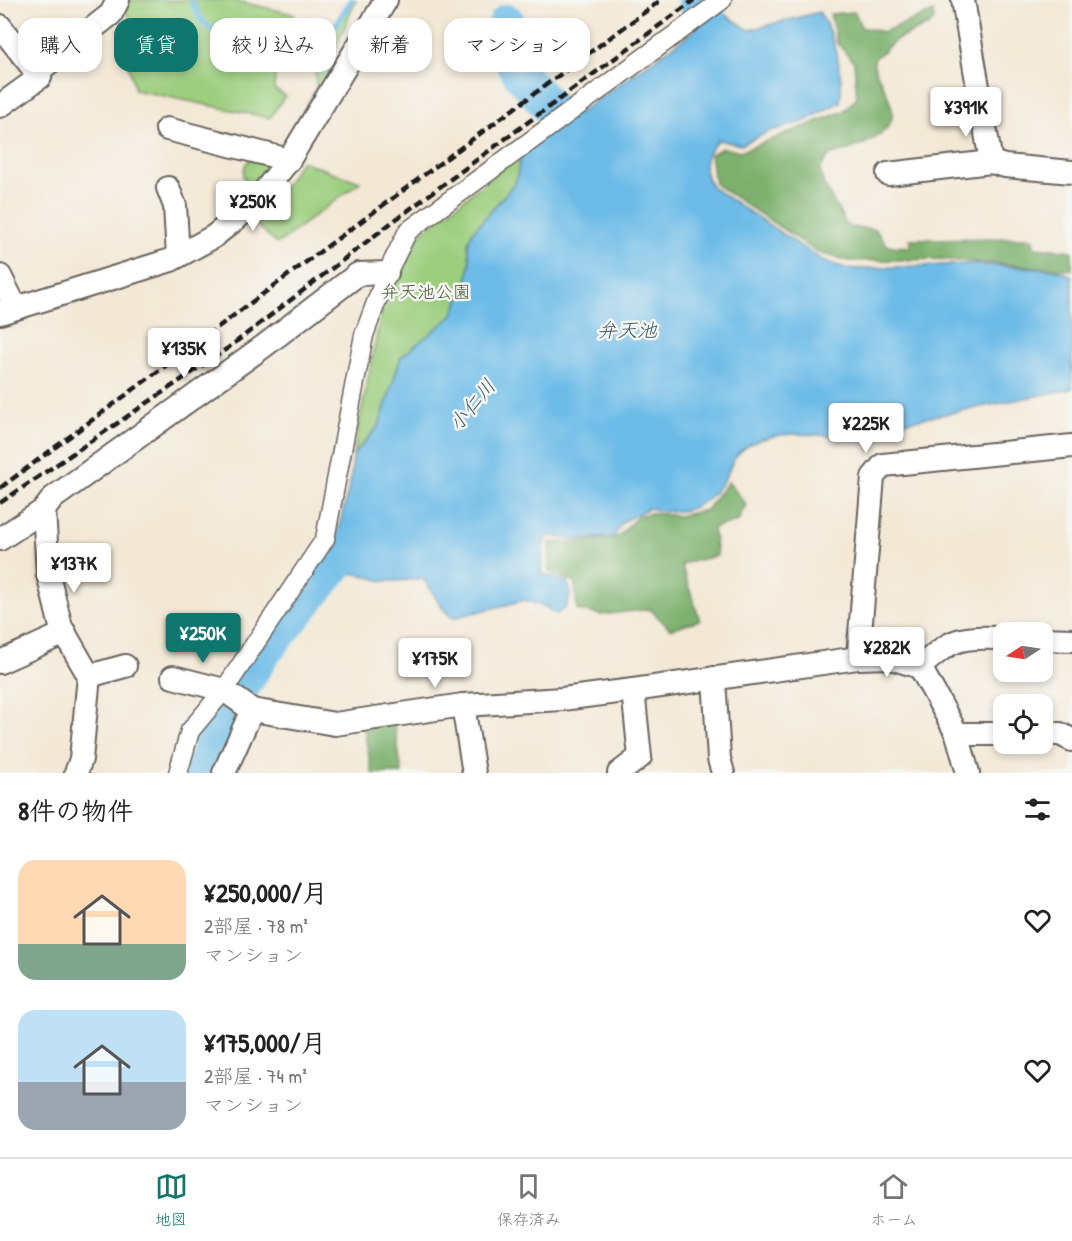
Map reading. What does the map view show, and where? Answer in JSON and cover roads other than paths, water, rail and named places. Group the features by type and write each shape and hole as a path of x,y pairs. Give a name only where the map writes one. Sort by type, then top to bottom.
{"street":[{"path":"0,106 40,76 41,69 111,14 118,0"},
{"path":"0,276 8,310 82,289 178,256 213,237 253,205 289,159 386,0"},
{"path":"963,0 991,162"},
{"path":"178,773 190,731 225,690 325,539 364,335 387,273 408,231 585,99 719,3"},
{"path":"0,26 40,76"},
{"path":"167,129 289,159"},
{"path":"888,174 991,162 1005,166 1072,172"},
{"path":"168,188 175,206 178,256"},
{"path":"0,539 44,510 53,498 264,346 358,274 387,273"},
{"path":"858,658 873,477 883,465 1072,446"},
{"path":"44,510 48,574 65,633 89,676 81,759 76,773"},
{"path":"0,662 65,633"},
{"path":"920,667 947,644 966,637 993,638"},
{"path":"1053,639 1072,640"},
{"path":"173,677 225,690 251,710 335,724 463,705 562,699 858,658 888,657 920,667 957,734 968,773"},
{"path":"89,676 125,666"},
{"path":"714,678 719,759 723,773"},
{"path":"619,773 640,757 633,690"},
{"path":"463,705 474,773"},
{"path":"224,773 251,710"},
{"path":"957,734 993,734"},
{"path":"1053,734 1060,734 1072,740"}],"water":[{"name":"弁天池","path":"721,12 749,30 819,12 834,43 841,91 840,102 803,122 770,131 741,145 718,140 709,151 705,162 706,174 712,187 825,262 849,269 968,264 1055,269 1072,276 1072,389 833,436 795,434 758,441 737,455 712,495 694,507 673,511 649,508 622,522 614,537 573,540 550,536 544,542 541,573 567,582 571,592 566,607 556,614 544,606 525,600 453,618 444,610 423,579 384,581 350,573 333,576 322,568 334,547 351,479 353,455 379,426 401,357 452,316 467,284 470,262 468,243 472,233 516,182 521,154"}],"waterway":[{"path":"336,25 351,0"},
{"path":"696,0 709,21"},
{"path":"192,3 204,24 210,28"},
{"name":"小仁川","path":"519,72 554,112 563,126 574,157"},
{"name":"小仁川","path":"202,773 218,725 262,654 360,535"}],"railway":[{"path":"0,488 661,0"},
{"path":"0,503 228,348 395,220 694,0"}],"park label":[{"name":"弁天池公園","path":"426,292"}]}
